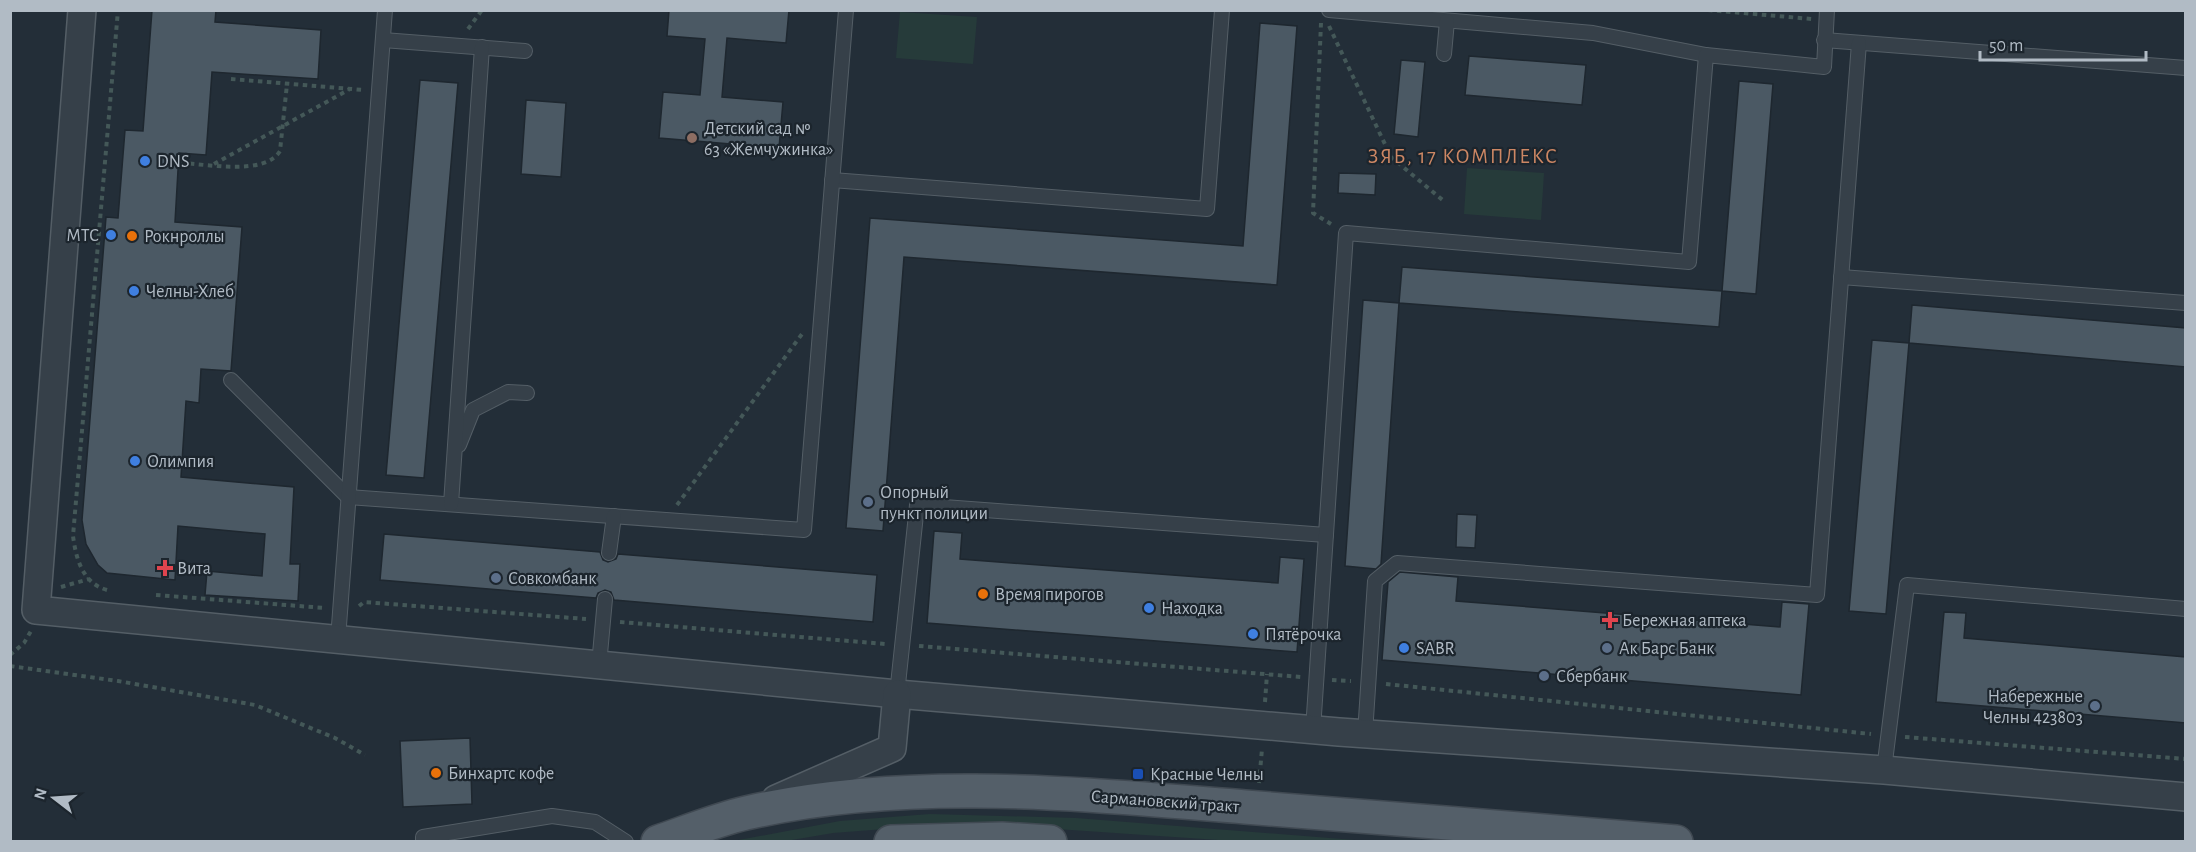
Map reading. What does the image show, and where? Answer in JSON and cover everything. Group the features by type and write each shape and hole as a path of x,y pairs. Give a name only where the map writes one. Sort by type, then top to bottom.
{"main road":[{"name":"Сармановский тракт","path":"658,842 744,813 803,802 892,793 987,790 1095,795 1676,842"},
{"path":"891,842 998,840 1050,842"}],"street":[{"path":"82,10 36,610 897,694 1365,734 1884,770 2186,797"},
{"path":"744,813 892,748 897,694"}],"lane":[{"path":"338,639 385,10"},
{"path":"231,380 348,497 804,530 846,10"},
{"path":"832,180 1207,209 1222,10"},
{"path":"1328,16 1447,21 1593,33 1706,55 1824,67 1826,15"},
{"path":"1444,54 1447,21"},
{"path":"383,40 525,51"},
{"path":"1824,40 2186,68"},
{"path":"1365,734 1375,581 1397,562 1817,595 1859,43"},
{"path":"451,504 482,47"},
{"path":"1313,729 1346,233 1689,262 1706,55"},
{"path":"1841,277 2186,303"},
{"path":"454,458 473,410 508,392 528,393"},
{"path":"897,694 917,506 1326,535"},
{"path":"609,553 614,516"},
{"path":"1884,770 1907,585 2186,609"},
{"path":"599,665 605,599"},
{"path":"423,842 423,837 552,816 595,822 626,842"}],"path":[{"path":"114,591 104,590 89,579 76,562 73,536 118,10"},
{"path":"463,34 482,10"},
{"path":"1322,10 1313,213 1346,233"},
{"path":"1708,10 1826,15"},
{"path":"1328,16 1391,157 1445,202"},
{"path":"231,79 379,91"},
{"path":"181,163 248,167 276,159 280,151 287,84"},
{"path":"213,164 283,128 350,89"},
{"path":"666,520 822,307"},
{"path":"146,594 353,610 364,602 576,619"},
{"path":"617,622 1317,678 1887,735 2186,759"},
{"path":"10,666 118,681 255,705 334,738 365,755"}],"green space":[{"path":"900,12 977,17 973,64 896,58"},
{"path":"1467,168 1544,173 1541,220 1464,214"},
{"path":"930,814 1076,818 1367,841 1233,841 997,825 924,826 833,833 786,841 728,842 840,821"}],"building":[{"path":"152,10 216,10 215,22 321,30 318,79 212,72 206,155 179,153 175,222 242,227 231,371 201,369 199,403 186,401 181,477 294,487 290,564 300,564 298,601 205,595 207,571 262,576 265,534 178,526 175,580 107,573 98,565 86,544 82,520 106,217 118,218 125,130 143,131"},
{"path":"669,10 789,10 786,43 727,38 722,97 783,102 779,148 659,138 663,92 700,95 705,39 667,36"},
{"path":"1260,23 1297,26 1277,285 904,257 883,531 846,528 870,218 1243,246"},
{"path":"1469,56 1586,65 1582,105 1465,95"},
{"path":"1401,60 1425,62 1418,137 1394,134"},
{"path":"420,80 458,83 424,478 386,475"},
{"path":"1739,81 1773,84 1756,294 1722,291"},
{"path":"526,100 566,103 561,177 521,174"},
{"path":"1339,173 1376,174 1375,195 1338,193"},
{"path":"1402,267 1722,291 1719,327 1399,303"},
{"path":"1363,300 1399,303 1381,564 1376,569 1345,566"},
{"path":"1912,305 2186,328 2186,367 1909,343"},
{"path":"1872,340 1909,343 1886,614 1849,611"},
{"path":"1457,514 1477,515 1475,548 1456,547"},
{"path":"934,531 962,533 960,559 1278,583 1280,557 1304,559 1297,652 927,623"},
{"path":"384,534 600,552 603,560 608,562 616,559 618,554 877,575 873,622 614,600 611,592 605,590 598,593 596,598 380,580"},
{"path":"1400,572 1458,577 1456,601 1780,627 1782,602 1809,604 1801,695 1382,660 1388,582"},
{"path":"1944,612 1966,613 1964,638 2186,657 2186,723 1936,702"},
{"name":"Бинхартс кофе","path":"470,738 472,804 403,807 400,741"}],"place":[{"name":"Детский сад № 63 «Жемчужинка»","path":"692,138"},
{"name":"DNS","path":"145,161"},
{"name":"МТС","path":"111,235"},
{"name":"Рокнроллы","path":"132,236"},
{"name":"Челны-Хлеб","path":"134,291"},
{"name":"Олимпия","path":"135,461"},
{"name":"Опорный пункт полиции","path":"868,502"},
{"name":"Вита","path":"165,568"},
{"name":"Совкомбанк","path":"496,578"},
{"name":"Время пирогов","path":"983,594"},
{"name":"Находка","path":"1149,608"},
{"name":"Бережная аптека","path":"1610,620"},
{"name":"Пятёрочка","path":"1253,634"},
{"name":"SABR","path":"1404,648"},
{"name":"Ак Барс Банк","path":"1607,648"},
{"name":"Сбербанк","path":"1544,676"},
{"name":"Набережные Челны 423803","path":"2095,706"},
{"name":"Бинхартс кофе","path":"436,773"},
{"name":"Красные Челны","path":"1138,774"}],"district":[{"name":"ЗЯБ, 17 КОМПЛЕКС","path":"1463,156"}]}
